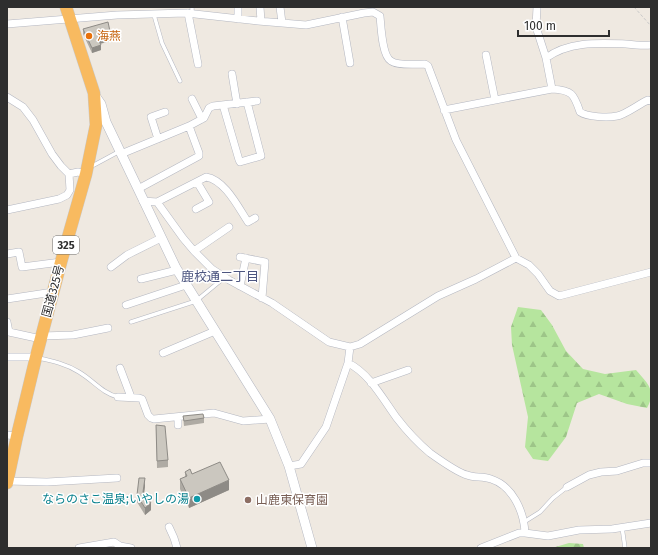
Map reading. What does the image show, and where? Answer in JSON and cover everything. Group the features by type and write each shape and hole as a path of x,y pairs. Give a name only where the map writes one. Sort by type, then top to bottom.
{"highway":[{"name":"国道325号","path":"7,482 12,435 36,357 61,262 101,124 94,93 66,7"}],"street":[{"path":"238,7 238,19"},
{"path":"260,7 261,22"},
{"path":"280,7 282,23"},
{"path":"537,7 536,27 546,58 552,89"},
{"path":"7,24 70,19 128,11 154,15 167,10 191,11 261,22 306,25 373,12 380,16 384,48 387,57 391,62 402,64 425,64 428,66 456,140 516,258 529,265 538,274 550,292 559,296 651,272"},
{"path":"191,11 198,64"},
{"path":"342,17 350,63"},
{"path":"546,58 554,52 570,46 582,44 600,43 651,45"},
{"path":"486,55 495,100"},
{"path":"232,74 237,104"},
{"path":"444,110 552,89 560,89 572,93 575,97 580,112 587,116 618,116 642,102 648,100 651,101"},
{"path":"7,96 23,107 33,120 52,154 69,174 70,190 66,195 59,199 7,210"},
{"path":"192,99 202,119"},
{"path":"121,153 189,126 202,119 209,108 213,106 257,101"},
{"path":"223,105 238,160 240,162 261,156 247,102"},
{"path":"158,139 151,117 165,112"},
{"path":"101,124 121,153 177,270 270,419 289,466 312,548"},
{"path":"138,189 199,156 189,126"},
{"path":"69,174 87,169"},
{"path":"143,201 157,202 206,177 220,182 236,202 248,222 255,218"},
{"path":"196,209 209,202 197,182"},
{"path":"157,202 183,238 212,269 225,278 262,298 329,342 350,347 360,344 438,296 476,279 516,258"},
{"path":"194,251 229,227"},
{"path":"111,267 127,255 161,238"},
{"path":"7,254 19,252 22,267 61,262"},
{"path":"240,286 243,258 265,262 262,298"},
{"path":"141,279 177,270"},
{"path":"126,305 186,285"},
{"path":"7,299 53,292"},
{"path":"7,322 9,332 41,338 73,335 108,328"},
{"path":"163,353 215,331"},
{"path":"289,466 301,464 326,427 348,363 350,347"},
{"path":"7,357 36,357"},
{"path":"348,363 354,366 371,383 398,419 431,453 466,475 491,479 506,488 520,510 524,522 525,533"},
{"path":"120,368 131,397"},
{"path":"371,383 408,370"},
{"path":"118,397 142,399 148,415 151,418 214,414 243,421 270,419"},
{"path":"178,417 178,425"},
{"path":"567,487 589,475 601,472 617,471 642,463 651,462"},
{"path":"7,482 47,482 117,478"},
{"path":"481,548 510,536 525,533 548,536 579,530 609,530 651,523"},
{"path":"169,527 177,548"},
{"path":"79,548 114,542 120,546 131,548"}],"lane":[{"path":"154,15 162,43 180,81"},
{"path":"87,169 121,153"},
{"path":"131,322 196,301 225,278"},
{"path":"36,357 62,363 80,373 108,394 118,397"},
{"path":"524,522 540,512 553,498 567,487"},
{"path":"622,527 625,548"}],"path":[{"path":"634,7 651,26"}],"green space":[{"path":"518,307 541,310 552,325 566,351 583,369 605,374 636,370 647,383 651,391 650,402 647,408 627,404 599,394 577,403 566,437 548,461 533,459 525,447 528,417 512,345 511,327"},
{"path":"569,543 583,544 584,548 552,548"}],"building":[{"path":"108,22 111,36 98,39 101,45 92,48 83,29"},
{"path":"203,414 204,418 184,421 183,416"},
{"path":"156,425 165,426 168,460 157,461"},
{"path":"220,462 229,480 189,498 180,479 187,476 185,472 190,469 192,474"},
{"path":"139,478 145,478 143,492 151,503 145,508 137,495"}],"place":[{"name":"海燕","path":"89,36"},
{"name":"ならのさこ温泉;いやしの湯","path":"197,499"},
{"name":"山鹿東保育園","path":"248,500"}],"district":[{"name":"鹿校通二丁目","path":"220,276"}]}
